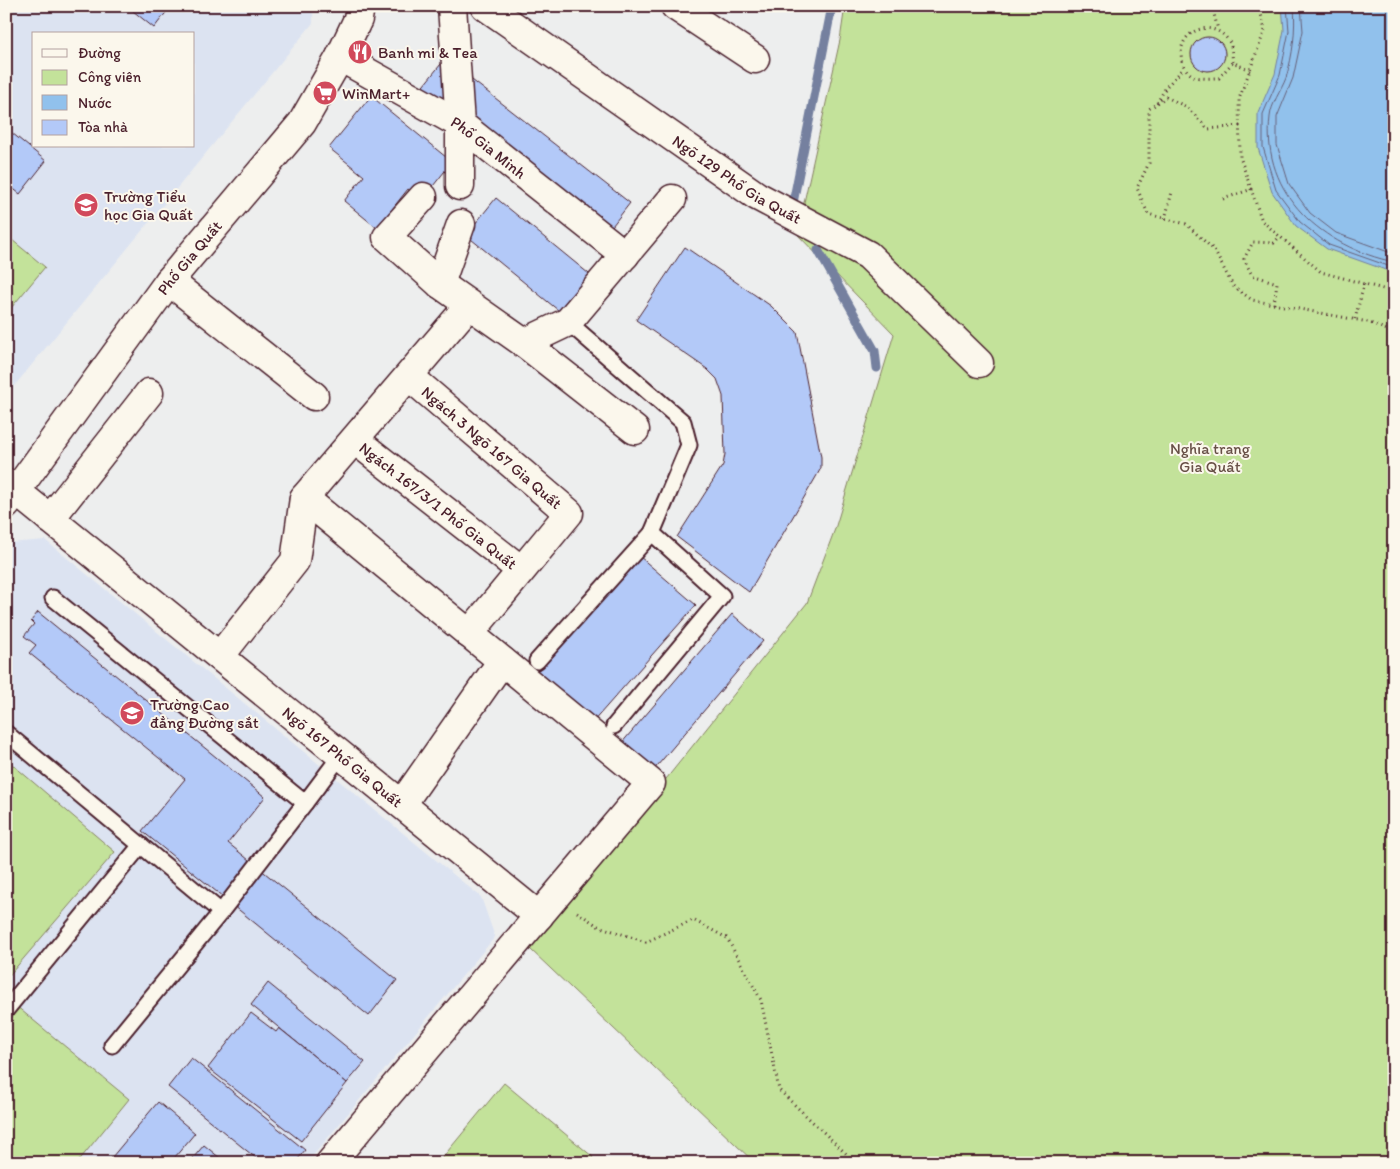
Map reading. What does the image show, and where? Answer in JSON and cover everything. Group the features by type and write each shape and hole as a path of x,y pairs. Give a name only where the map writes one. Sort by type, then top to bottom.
{"street":[{"name":"Phố Gia Quất","path":"10,493 169,281 302,122 340,57 358,19 360,6"},
{"path":"452,6 460,124 460,186"},
{"name":"Ngõ 129 Phố Gia Quất","path":"485,6 758,196 868,254 979,363"},
{"path":"676,6 756,59"},
{"name":"Phố Gia Minh","path":"340,57 460,124 625,255"},
{"path":"423,198 387,237 440,284 524,343 635,430"},
{"path":"524,343 568,322 672,199"},
{"path":"440,284 461,224"},
{"path":"169,281 314,396"},
{"path":"220,656 295,561 304,498 410,377 469,305"},
{"name":"Ngách 3 Ngõ 167 Gia Quất","path":"410,377 568,513 469,634"},
{"path":"50,519 149,393"},
{"name":"Ngách 167/3/1 Phố Gia Quất","path":"355,440 522,570"},
{"name":"Ngõ 167 Phố Gia Quất","path":"10,493 50,519 402,804 548,906"},
{"path":"304,498 651,784 330,1163"},
{"path":"402,804 502,661"}],"lane":[{"path":"537,661 652,533 689,445 683,422 568,322"},
{"path":"614,726 722,596 652,533"},
{"path":"53,598 305,803"},
{"path":"6,733 221,912"},
{"path":"112,1045 221,912 341,756"},
{"path":"6,1010 140,845"}],"path":[{"path":"1212,6 1218,30 1230,44 1234,62 1250,71"},
{"path":"1259,6 1265,30 1239,99 1240,157 1262,220 1321,272 1394,292"},
{"path":"1218,30 1204,28 1190,33 1183,41 1180,54 1184,68 1195,77 1219,78 1234,62"},
{"path":"1157,104 1166,87 1184,68"},
{"path":"1240,126 1208,129 1187,106 1166,98 1149,109 1149,163 1137,188 1148,214 1186,224 1214,250 1233,286 1252,300 1368,322 1394,333"},
{"path":"1223,199 1252,189"},
{"path":"1165,219 1172,192"},
{"path":"1274,304 1277,284 1252,276 1244,259 1253,242 1274,243 1280,236"},
{"path":"1355,319 1364,284"},
{"path":"548,906 598,926 646,942 693,920 727,938 761,1000 780,1090 856,1163"}],"shaded area":[{"name":"Trường Tiểu học Gia Quất","path":"6,6 313,6 313,23 6,396"},
{"name":"Trường Cao đẳng Đường sắt","path":"45,540 481,897 495,937 307,1163 6,1163 6,546 9,543"}],"green space":[{"name":"Nghĩa trang Gia Quất","path":"845,6 1394,6 1394,1163 755,1163 530,949 807,603 835,529 894,334 797,234 840,40"},
{"path":"6,235 45,267 6,314"},
{"path":"6,759 115,852 6,979"},
{"path":"10,1001 129,1099 77,1163 6,1163 6,1005"},
{"path":"504,1083 593,1157 588,1163 438,1163"}],"water":[{"path":"1282,6 1394,6 1394,273 1327,249 1296,226 1272,192 1258,148 1258,113 1275,74 1284,30"}],"building":[{"path":"127,6 171,6 154,28"},
{"path":"1208,37 1220,42 1225,54 1220,66 1208,71 1196,66 1191,54 1196,42"},
{"path":"445,59 630,203 595,248 415,96"},
{"path":"371,96 452,162 422,200 408,189 377,228 344,201 364,176 329,148"},
{"path":"6,128 46,161 20,194 6,183"},
{"path":"496,198 594,278 564,315 466,235"},
{"path":"685,247 771,306 797,332 821,457 821,468 749,592 677,537 723,465 725,454 723,396 717,379 707,369 636,320"},
{"path":"639,556 696,605 592,723 535,673"},
{"path":"38,612 265,797 228,843 397,980 369,1016 142,831 185,779 29,653 36,645 24,636 34,624 31,621"},
{"path":"732,614 763,641 652,772 620,745"},
{"path":"268,983 365,1062 347,1083 251,1005"},
{"path":"251,1013 276,1032 279,1028 347,1083 301,1141 208,1068"},
{"path":"191,1058 305,1150 295,1163 262,1163 168,1087"},
{"path":"158,1102 195,1133 170,1163 107,1163"},
{"path":"204,1145 226,1163 189,1163"}],"waterway":[{"path":"793,203 832,6"},
{"path":"818,250 875,351 877,368"}],"place":[{"name":"Banh mi & Tea","path":"360,52"},
{"name":"WinMart+","path":"325,93"},
{"name":"Trường Tiểu học Gia Quất","path":"86,205"},
{"name":"Trường Cao đẳng Đường sắt","path":"132,713"}]}
